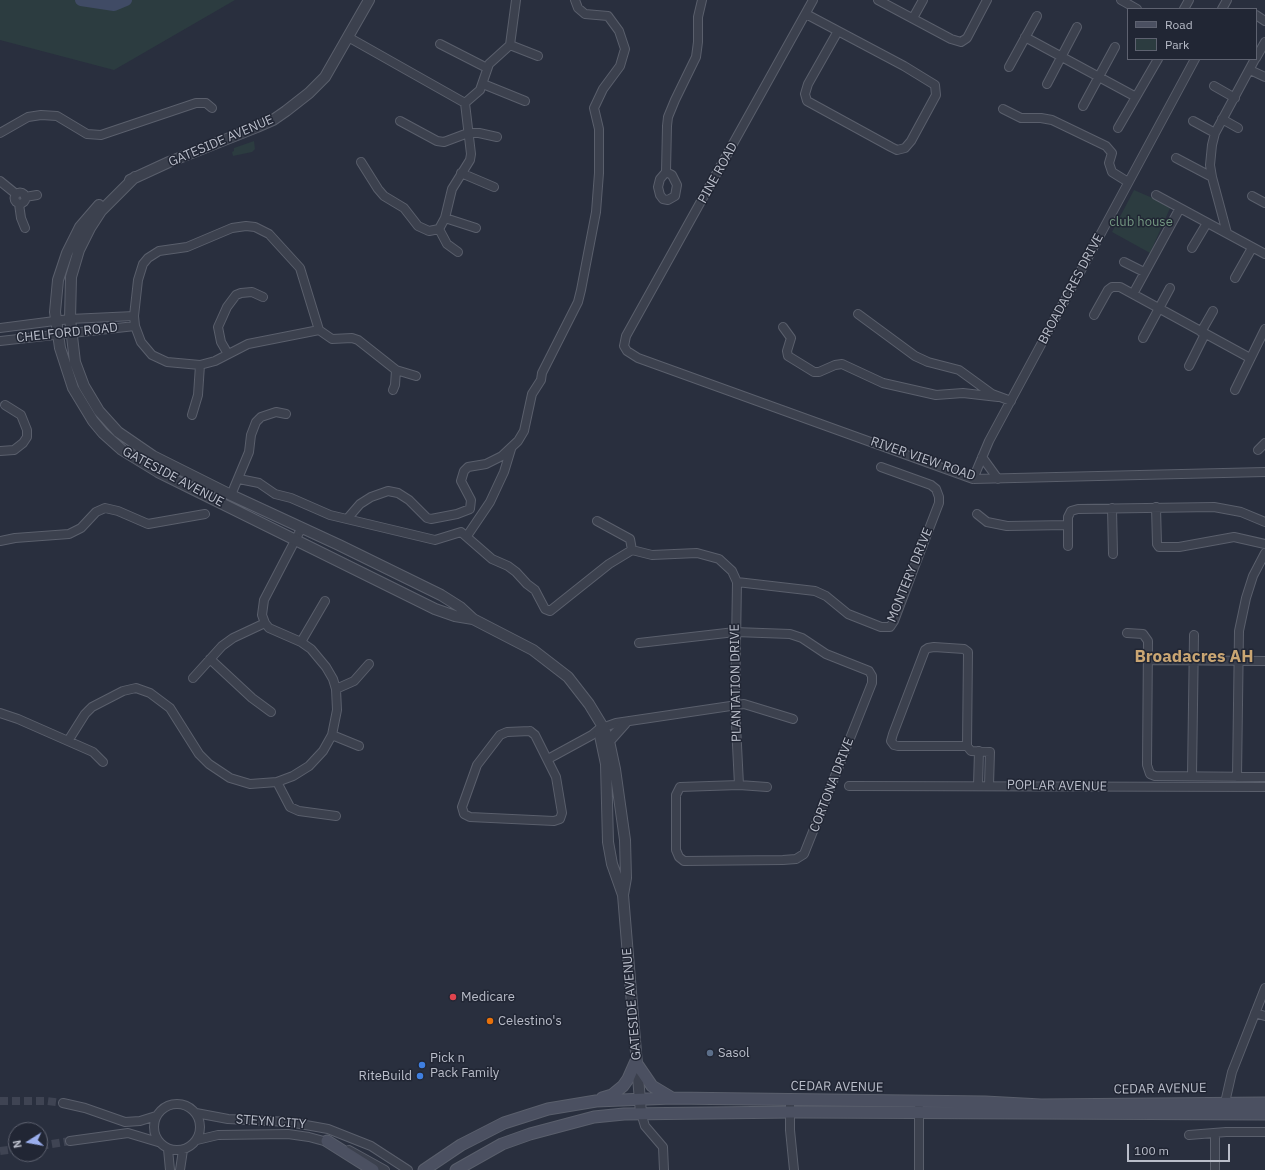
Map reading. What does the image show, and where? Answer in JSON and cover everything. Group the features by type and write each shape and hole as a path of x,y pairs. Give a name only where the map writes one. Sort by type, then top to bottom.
{"main road":[{"path":"596,1101 612,1094 623,1086 628,1080 636,1063 652,1086 672,1098"},
{"name":"CEDAR AVENUE","path":"424,1170 461,1145 504,1123 548,1109 596,1101 672,1098 790,1100 919,1106 1089,1108 1224,1114 1265,1114"},
{"name":"CEDAR AVENUE","path":"1089,1108 1265,1103"},
{"name":"CEDAR AVENUE","path":"456,1170 502,1144 563,1124 594,1117 642,1113 790,1112 919,1106"},
{"path":"327,1141 373,1170"}],"street":[{"name":"GATESIDE AVENUE","path":"369,0 330,70 316,86 273,120 169,162 122,184 112,192 86,220 73,239 58,280 55,300 56,321 64,361 73,388 93,421 112,442 133,457 158,472 435,609 455,616 473,619 518,641 557,667 580,691 609,741 616,769 625,840 626,878 623,894 636,1063 642,1113"},
{"path":"465,103 477,93 483,84 487,68 492,61 510,45 516,0"},
{"path":"467,536 490,502 504,472 511,449 524,431 532,394 541,380 542,373 578,302 590,249 596,204 599,137 594,108 603,89 620,66 624,57 625,49 623,41 612,20 605,15 585,14 580,12 575,0"},
{"path":"666,172 666,126 675,100 696,57 698,42 698,17 702,0"},
{"name":"PINE ROAD","path":"624,346 626,336 813,0"},
{"path":"878,0 951,39 963,42 987,0"},
{"path":"913,18 923,0"},
{"path":"1120,0 1135,8"},
{"path":"806,14 910,69 935,85 936,95 905,148 897,150 807,101 805,96 806,90 838,31"},
{"path":"1009,67 1037,16"},
{"path":"1047,84 1077,27"},
{"path":"348,37 465,103"},
{"path":"1025,37 1136,97"},
{"path":"1257,54 1265,42"},
{"path":"440,44 487,68"},
{"path":"510,45 538,56"},
{"path":"1083,106 1115,47"},
{"path":"1118,128 1157,60"},
{"name":"BROADACRES DRIVE","path":"973,479 989,441 1194,60"},
{"path":"1227,233 1212,178 1210,165 1215,133 1250,70 1254,60"},
{"path":"1250,70 1265,77"},
{"path":"483,84 525,101"},
{"path":"1214,86 1235,98"},
{"path":"0,133 28,117 41,115 56,116 87,134 101,135 196,103 206,103 212,108"},
{"path":"439,229 445,218 450,194 470,160 471,154 465,103"},
{"path":"1004,109 1021,118 1041,118 1052,120 1106,146 1112,153 1109,167 1112,172 1128,182"},
{"path":"1222,119 1238,128"},
{"path":"400,121 437,141 450,140 468,133 479,133 497,137"},
{"path":"1193,121 1215,133"},
{"path":"1176,158 1212,178"},
{"path":"361,162 384,196 404,208 418,226 429,231 439,229"},
{"path":"461,173 494,187"},
{"name":"GATESIDE AVENUE","path":"136,177 101,212 79,250 70,277 70,319 76,362 84,386 108,422 130,441 153,456 231,496 339,545 441,595 460,607 473,619"},
{"path":"0,181 16,194 21,193 25,196 37,195"},
{"path":"16,194 14,200 19,204 21,218 25,228"},
{"path":"1156,195 1265,254"},
{"path":"19,204 24,201 25,196"},
{"path":"1252,196 1265,203"},
{"path":"1133,294 1180,208"},
{"path":"445,218 476,228"},
{"path":"1192,248 1207,223"},
{"path":"319,330 255,342 200,365 167,362 152,355 141,342 135,326 134,316 138,280 143,264 148,258 159,251 196,244 232,228 246,226 255,227 269,234 300,268 319,330 332,339 352,338 358,340 396,370 416,376"},
{"path":"439,229 447,244 458,252"},
{"path":"1235,278 1252,248"},
{"path":"1124,262 1144,272"},
{"path":"1094,315 1108,290 1112,287 1120,287 1250,358"},
{"path":"1143,338 1170,288"},
{"path":"228,354 221,342 218,327 226,307 236,295 241,293 252,292 263,297"},
{"path":"1189,366 1213,311"},
{"path":"858,314 910,353 925,361 963,371 998,397"},
{"name":"CHELFORD ROAD","path":"0,328 70,319 134,316"},
{"path":"88,319 90,331"},
{"name":"CHELFORD ROAD","path":"0,341 135,326"},
{"path":"783,327 791,338 786,351 791,359 810,371 817,372 840,364 852,367 888,384 936,395 963,393 998,397 1011,401"},
{"path":"1235,390 1248,367 1250,358 1265,328"},
{"name":"RIVER VIEW ROAD","path":"624,346 627,351 638,358 973,479 1265,472"},
{"path":"192,415 198,395 200,365"},
{"path":"393,390 395,385 396,370"},
{"path":"0,451 14,450 23,443 27,437 27,430 21,415 5,405"},
{"path":"231,496 240,479 249,452 251,435 256,422 260,417 267,414 276,412 286,414"},
{"path":"1258,450 1265,443"},
{"path":"347,519 360,504 371,497 388,491 398,493 409,500 427,518 432,519 464,512 470,509 471,500 462,485 461,477 464,471 468,468 492,462 511,449"},
{"path":"982,458 998,479"},
{"name":"MONTERY DRIVE","path":"737,582 816,591 826,596 848,614 881,628 890,627 894,621 939,503 939,497 936,489 930,485 881,467"},
{"path":"240,479 259,483 275,494 291,498 330,516 435,540 461,532 492,559 508,566 516,572 535,590 545,609 550,611 609,564 632,550 652,555 687,552 704,554 727,565 732,571 737,582"},
{"path":"1156,507 1158,547 1179,547 1234,537 1265,544"},
{"path":"1068,546 1068,515 1074,510 1156,507 1214,507 1241,512 1265,522"},
{"path":"0,541 15,538 69,534 81,528 96,512 105,508 118,511 148,524 205,514"},
{"path":"1112,508 1113,554"},
{"path":"977,514 987,522 1007,526 1067,525"},
{"path":"597,521 630,539 632,550"},
{"path":"68,741 79,722 92,707 130,688 143,689 170,708 199,754 220,772 230,778 250,784 276,782 293,776 309,766 323,751 332,734 337,710 336,689 326,667 318,657 301,642 269,628 262,615 264,600 301,529"},
{"path":"1237,777 1239,631 1246,598 1265,553"},
{"name":"PLANTATION DRIVE","path":"737,582 735,705 739,785"},
{"path":"301,642 325,601"},
{"path":"193,678 210,659 233,638 265,623"},
{"name":"CORTONA DRIVE","path":"639,643 735,632 796,635 826,654 866,669 872,679 808,848 800,857 783,860 705,861 684,861 679,858 676,850 676,795 678,789 682,787 739,785 767,787"},
{"path":"1127,633 1141,633 1145,635 1148,640 1147,771 1155,776 1265,777"},
{"path":"1192,776 1194,635"},
{"path":"967,746 898,746 894,745 892,741 893,734 925,650 928,648 934,646 964,649 969,654 967,746 971,751 990,752 989,785"},
{"path":"210,659 252,698 271,712"},
{"path":"1148,660 1194,659 1265,661"},
{"path":"336,689 354,681 369,664"},
{"path":"548,760 592,735 600,725 625,723 748,704 793,719"},
{"path":"0,713 18,719 93,752 103,762"},
{"path":"609,741 625,723"},
{"name":"GATESIDE AVENUE","path":"600,725 606,764 608,842 612,864 623,894"},
{"path":"530,731 535,735 548,760 556,777 562,813 560,819 554,821 470,818 464,814 462,807 478,766 500,734 507,732 530,731"},
{"path":"332,734 359,746"},
{"path":"978,785 979,752"},
{"path":"276,782 290,807 300,811 336,816"},
{"name":"POPLAR AVENUE","path":"849,786 989,785 1265,787"},
{"path":"1224,1114 1224,1103 1236,1060 1265,988"},
{"path":"1255,1013 1265,1016"},
{"path":"790,1100 794,1170"},
{"path":"63,1103 85,1108 125,1122 140,1121 156,1116"},
{"path":"70,1141 128,1133 158,1142 168,1149 183,1150 197,1140 200,1126 196,1113 190,1108 175,1104 161,1109 156,1116 153,1126 158,1142"},
{"path":"919,1106 919,1170"},
{"name":"STEYN CITY","path":"196,1113 228,1119 289,1122 328,1129 371,1146 408,1170"},
{"path":"642,1113 647,1129 663,1147 664,1170"},
{"path":"1189,1135 1226,1132 1265,1132"},
{"name":"STEYN CITY","path":"197,1140 218,1135 288,1134 327,1141 353,1151 385,1170"},
{"path":"1215,1134 1215,1170"},
{"path":"168,1149 170,1170"},
{"path":"180,1170 183,1150"}],"green space":[{"path":"0,0 235,0 114,70 0,40"},
{"path":"254,141 255,149 252,152 233,156 232,152 234,151 234,148"},
{"name":"club house","path":"1134,190 1171,206 1150,253 1112,232"}],"waterway":[{"path":"81,0 114,5 126,0"}],"tunnel":[{"path":"0,1101 47,1101 63,1103"},
{"path":"48,1145 70,1141"},
{"path":"0,1151 8,1150"}],"place":[{"name":"Medicare","path":"453,997"},
{"name":"Celestino's","path":"490,1021"},
{"name":"Sasol","path":"710,1053"},
{"name":"Pick n Pack Family","path":"422,1065"},
{"name":"RiteBuild","path":"420,1076"}],"district":[{"name":"Broadacres AH","path":"1194,657"}]}
